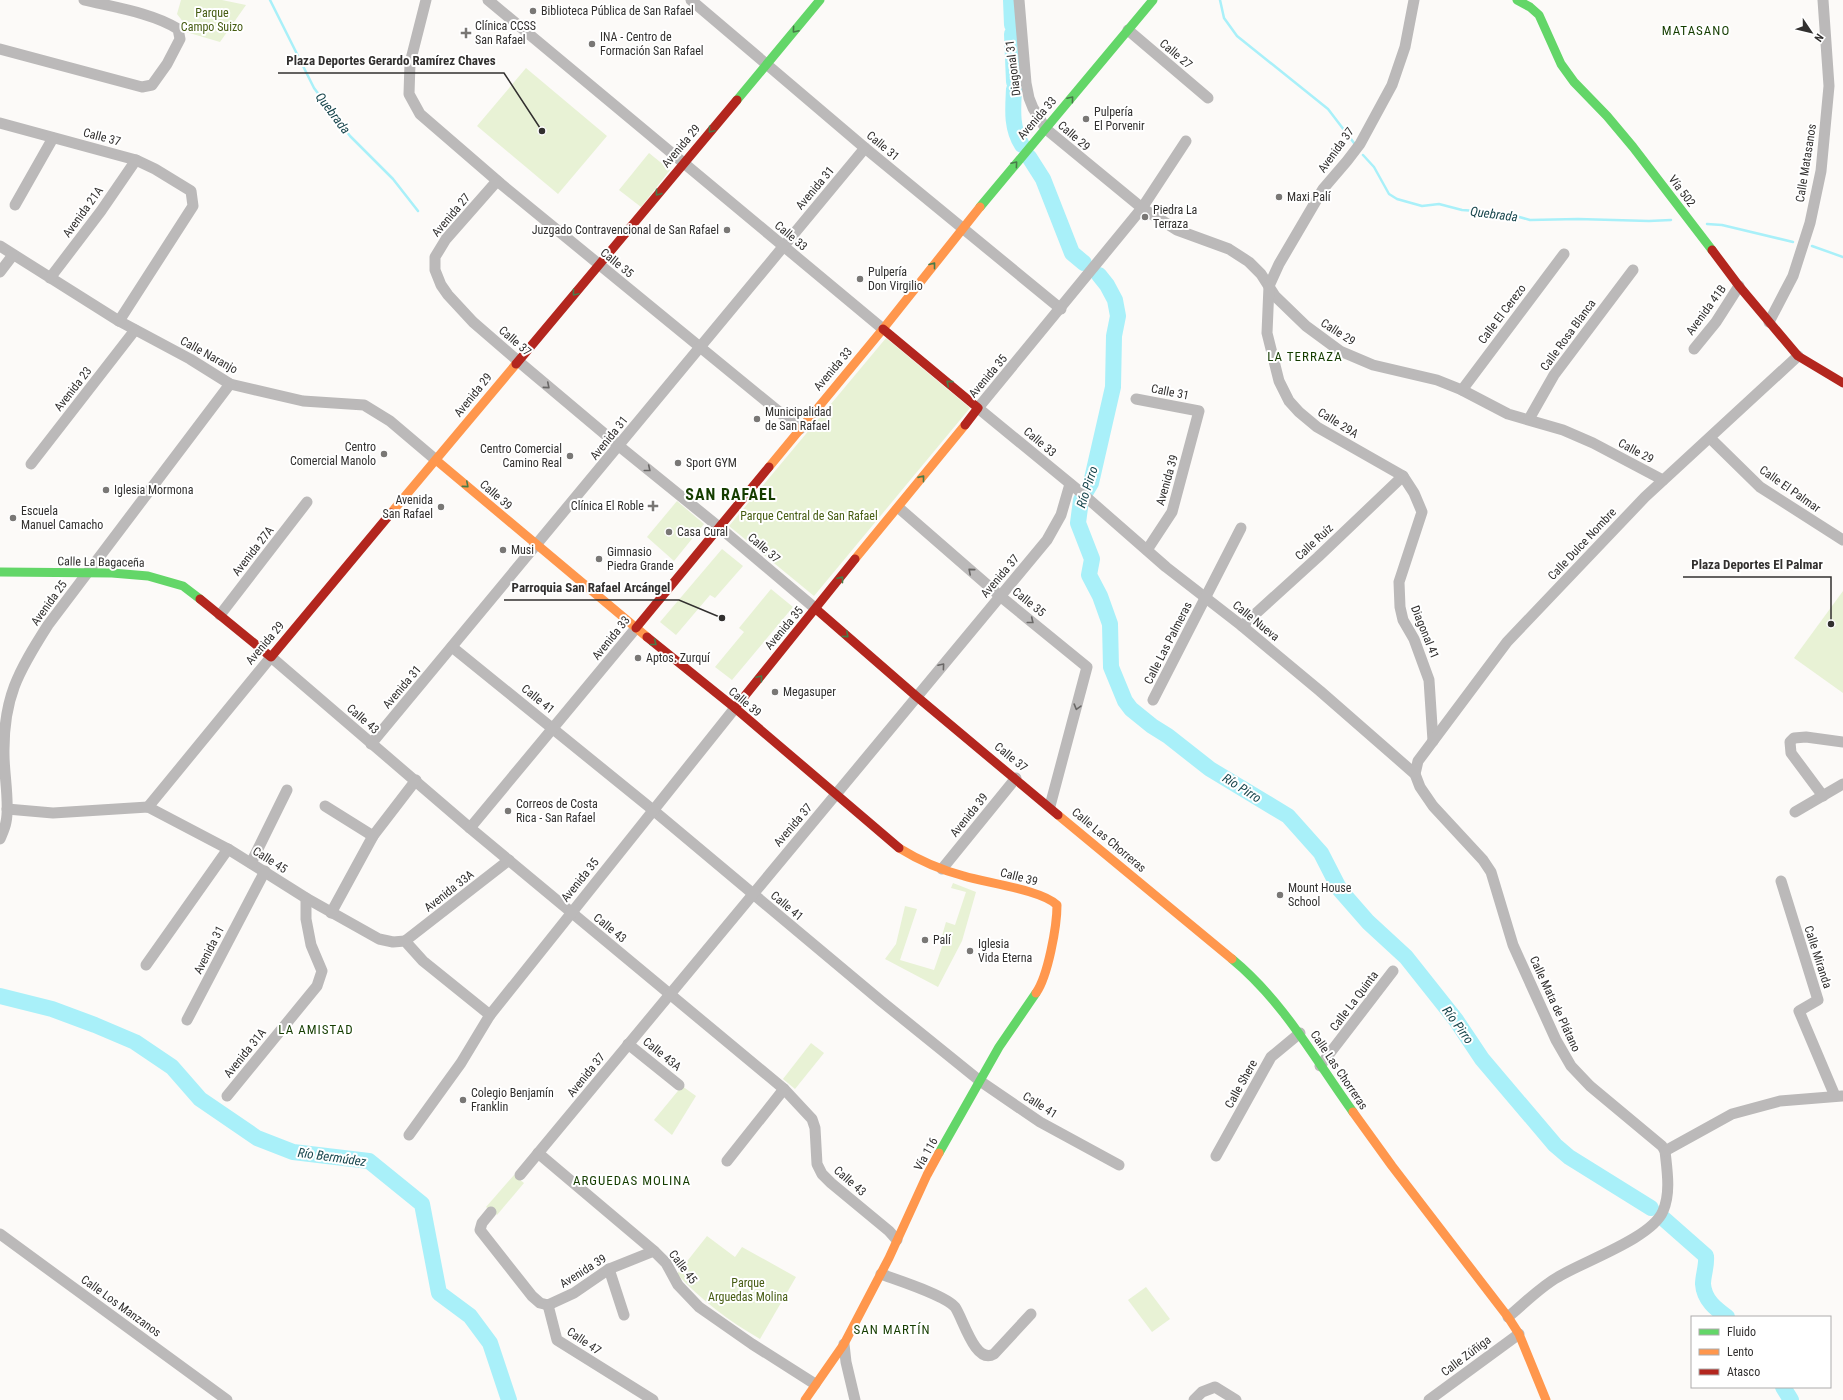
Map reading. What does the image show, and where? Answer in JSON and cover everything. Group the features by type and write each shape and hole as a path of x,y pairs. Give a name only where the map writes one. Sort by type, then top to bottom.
{"main road":[{"name":"Avenida 29","path":"271,657 599,265 683,162 820,0"},
{"name":"Avenida 33","path":"636,628 883,329 962,228 1153,0"},
{"name":"Vía 502","path":"1517,0 1530,7 1539,15 1561,64 1574,82 1607,116 1633,147 1739,286 1769,322 1798,356 1814,364 1843,384"},
{"name":"Calle 33","path":"883,329 978,408"},
{"name":"Avenida 35","path":"735,708 899,508 978,408"},
{"name":"Calle 39","path":"436,460 537,546 735,708 835,795 910,856 942,869 1051,899 1057,905 1058,916"},
{"name":"Calle La Bagaceña","path":"0,572 124,572 148,574 169,580 184,586 271,657"},
{"name":"Calle 37","path":"816,610 916,696 1050,806"},
{"name":"Calle Las Chorreras","path":"1050,806 1244,969 1277,1003 1300,1033 1320,1066 1392,1166 1508,1317 1519,1334 1546,1400"},
{"name":"Vía 116","path":"805,1400 844,1344 881,1274 927,1175 999,1047 1039,989 1048,962 1058,916"}],"street":[{"path":"0,49 142,87 152,85 167,64 180,38 178,29 170,24 138,14 84,0"},
{"name":"Calle 35","path":"426,0 410,63 409,94 420,114 497,181 800,429"},
{"name":"Calle 33","path":"488,0 883,329"},
{"name":"Calle 31","path":"691,0 865,148 1061,309"},
{"name":"Diagonal 31","path":"1019,0 1029,98 1046,129"},
{"name":"Avenida 37","path":"1269,286 1279,264 1323,189 1347,162 1360,144 1392,85 1406,47 1414,0"},
{"name":"Calle Matasanos","path":"1769,322 1793,276 1810,223 1821,171 1829,86 1823,0"},
{"name":"Calle 27","path":"1128,30 1208,98"},
{"name":"Calle 37","path":"0,123 136,160 155,169 191,191 193,206 119,320"},
{"name":"Calle 29","path":"1046,129 1142,208 1177,230 1229,249 1249,262 1269,286 1275,296 1306,326 1340,351 1373,364 1437,380 1462,390 1508,414 1563,430 1593,443 1663,480"},
{"path":"15,205 53,138"},
{"name":"Avenida 35","path":"978,408 1061,309 1142,208 1186,141"},
{"name":"Avenida 31","path":"371,744 537,546 700,346 865,148"},
{"name":"Avenida 21A","path":"50,278 101,212 136,160"},
{"name":"Avenida 27","path":"435,270 435,257 439,249 497,181"},
{"name":"Calle Naranjo","path":"0,246 135,330 190,359 230,384 302,401 364,405 390,421 436,460"},
{"name":"Calle El Cerezo","path":"1462,390 1564,254"},
{"path":"0,272 13,255"},
{"name":"Calle 37","path":"435,270 441,285 448,295 473,322 619,446 720,526 816,610"},
{"name":"Calle Rosa Blanca","path":"1529,419 1554,375 1633,270"},
{"name":"Calle 29A","path":"1269,286 1266,309 1267,333 1279,381 1289,401 1299,412 1317,427 1403,476 1414,493 1422,512"},
{"name":"Avenida 41B","path":"1694,349 1716,322 1739,286"},
{"name":"Avenida 23","path":"30,464 135,330"},
{"name":"Calle Dulce Nombre","path":"1415,774 1418,761 1507,642 1663,480 1798,356"},
{"name":"Avenida 25","path":"0,839 7,822 4,754 5,721 10,693 32,650 48,626 230,384"},
{"name":"Calle 31","path":"1136,399 1199,411"},
{"name":"Calle 33","path":"978,408 1074,487"},
{"name":"Avenida 39","path":"1147,550 1172,512 1199,411"},
{"name":"Calle El Palmar","path":"1710,438 1760,487 1843,540"},
{"name":"Calle Ruíz","path":"1242,626 1318,557 1403,476"},
{"name":"Avenida 37","path":"520,1175 1054,530 1074,487"},
{"name":"Calle Nueva","path":"1074,487 1147,550 1320,691 1415,774"},
{"name":"Avenida 27A","path":"220,615 307,502"},
{"name":"Calle 35","path":"899,508 1000,596 1088,669 1050,806"},
{"name":"Diagonal 41","path":"1422,512 1399,582 1400,607 1403,620 1414,639 1429,680 1433,741"},
{"name":"Calle Las Palmeras","path":"1154,700 1241,528"},
{"name":"Avenida 33","path":"470,828 636,628"},
{"name":"Calle 41","path":"452,647 653,810 880,1001 980,1081 1040,1122 1119,1165"},
{"name":"Calle 43","path":"271,657 371,744 416,780 470,828 784,1089 812,1119 815,1128 818,1164 822,1174 889,1231 897,1240"},
{"name":"Avenida 29","path":"148,807 271,657"},
{"name":"Avenida 35","path":"409,1135 461,1063 490,1015 570,912 735,708"},
{"path":"1823,796 1791,754 1790,742 1794,738 1806,737 1843,742"},
{"name":"Calle Mata de Plátano","path":"1415,774 1420,787 1433,806 1483,860 1491,872 1513,945 1556,1040 1571,1066 1590,1086 1657,1140 1665,1151"},
{"name":"Avenida 39","path":"942,869 1016,778"},
{"path":"331,913 373,836 416,780"},
{"path":"1795,812 1843,784"},
{"path":"251,863 287,790"},
{"path":"325,806 373,836"},
{"path":"7,809 53,812 148,807"},
{"name":"Calle 45","path":"148,807 228,849 331,913 379,939 393,942 405,941"},
{"path":"146,965 228,849"},
{"name":"Avenida 33A","path":"405,941 509,860"},
{"name":"Avenida 31","path":"188,1020 265,871"},
{"name":"Calle Miranda","path":"1780,881 1818,1000 1799,1011 1839,1096"},
{"name":"Avenida 31A","path":"227,1096 317,986 320,979 322,971 311,945 306,919 306,898"},
{"path":"405,941 423,961 490,1015"},
{"name":"Calle La Quinta","path":"1320,1066 1393,971"},
{"name":"Calle Shere","path":"1216,1156 1271,1056 1300,1033"},
{"name":"Calle 43A","path":"628,1044 679,1085"},
{"path":"727,1161 784,1089"},
{"path":"1508,1317 1556,1277 1644,1233 1658,1220 1664,1211 1668,1185 1665,1151 1732,1114 1780,1102 1839,1096"},
{"name":"Calle 45","path":"538,1154 654,1251 666,1263 678,1285 700,1307 752,1344 815,1384"},
{"path":"491,1212 482,1222 480,1230 532,1296 540,1303 548,1305"},
{"name":"Calle Los Manzanos","path":"0,1234 227,1400"},
{"name":"Avenida 39","path":"548,1305 574,1293 609,1269 654,1251"},
{"path":"609,1269 624,1315"},
{"path":"881,1274 952,1304 963,1322 975,1347 984,1356 989,1357 994,1354 1032,1314"},
{"name":"Calle 47","path":"548,1305 557,1340 653,1400"},
{"name":"Calle Zúñiga","path":"1429,1400 1519,1334"},
{"path":"844,1344 846,1362 855,1400"},
{"path":"1194,1400 1209,1388 1215,1387 1236,1400"}],"green space":[{"name":"Parque Campo Suizo","path":"181,0 222,0 246,5 220,42 186,32 187,27 177,14"},
{"path":"526,68 607,136 558,194 477,126"},
{"path":"649,153 670,170 641,207 619,190"},
{"name":"Parque Central de San Rafael","path":"886,338 970,408 814,596 729,526"},
{"name":"Casa Cural","path":"677,501 704,524 674,561 647,537"},
{"path":"722,549 743,566 715,598 710,595 676,635 660,622"},
{"path":"771,589 793,607 732,680 715,667 744,632 739,628"},
{"path":"1843,591 1843,693 1794,658"},
{"path":"953,883 976,892 962,941 938,987 885,959 896,944 905,906 917,909 900,960 934,970 944,941 941,939 946,922 955,925 966,892 951,888"},
{"path":"811,1043 824,1053 795,1089 783,1079"},
{"path":"682,1086 696,1096 672,1135 654,1120"},
{"path":"514,1175 524,1183 497,1215 486,1207"},
{"name":"Parque Arguedas Molina","path":"707,1236 735,1257 742,1247 796,1277 760,1339 716,1310 677,1274"},
{"path":"1146,1287 1170,1319 1152,1332 1128,1300"}],"waterway":[{"name":"Quebrada","path":"270,0 314,88 350,136 393,179 418,211"},
{"name":"Río Pirro","path":"1011,0 1012,25"},
{"name":"Quebrada","path":"1220,0 1224,18 1237,36 1328,109 1354,143"},
{"name":"Río Pirro","path":"1012,34 1014,82"},
{"name":"Río Pirro","path":"1014,89 1014,125 1018,139 1022,145"},
{"name":"Quebrada","path":"1363,155 1374,167 1389,194 1397,199 1422,206 1439,204 1462,210 1505,213 1530,220 1671,220"},
{"name":"Río Pirro","path":"1029,157 1043,179 1072,253 1084,263"},
{"path":"1707,224 1722,225 1793,242"},
{"path":"1812,246 1843,257"},
{"name":"Río Pirro","path":"1099,275 1107,285 1115,300 1118,316 1114,336 1113,387 1091,483 1081,500 1078,523 1092,559 1089,575 1100,596 1110,624 1111,667 1125,701 1131,709 1152,726 1168,736 1210,769 1288,816 1321,853 1340,890 1368,922 1406,957 1456,1020 1482,1059 1555,1145 1569,1157 1651,1208"},
{"name":"Río Bermúdez","path":"0,996 52,1009 135,1042 172,1067 200,1099 257,1138 293,1152 369,1161 422,1204 439,1293 470,1316 490,1343 509,1400"},
{"name":"Río Pirro","path":"1664,1219 1706,1256 1703,1281 1704,1290 1711,1304 1726,1316"},
{"name":"Río Pirro","path":"1784,1388 1791,1400"}],"traffic: fast":[{"path":"737,100 820,0"},
{"path":"980,207 1153,0"},
{"path":"1517,0 1530,7 1539,15 1561,64 1574,82 1607,116 1633,147 1712,250"},
{"path":"0,572 112,573 148,576 183,586 200,599"},
{"path":"1232,959 1251,976 1283,1012 1353,1112"},
{"path":"939,1153 999,1047 1036,993"}],"traffic: slow":[{"path":"769,467 883,329 980,207"},
{"path":"391,513 516,364"},
{"path":"855,559 965,425"},
{"path":"436,460 647,637"},
{"path":"1058,815 1232,959"},
{"path":"899,848 931,865 947,871 974,879 1027,891 1050,900 1057,905 1057,914 1048,963 1036,993"},
{"path":"1353,1112 1392,1166 1508,1317 1519,1334 1546,1400"},
{"path":"805,1400 844,1344 889,1258 927,1175 939,1153"}],"traffic: jam":[{"path":"516,364 737,100"},
{"path":"1712,250 1739,286 1798,356 1843,383"},
{"path":"883,329 978,408 965,425"},
{"path":"636,628 769,467"},
{"path":"200,599 271,657 391,513"},
{"path":"735,708 855,559"},
{"path":"816,609 916,696 1058,815"},
{"path":"647,637 735,708 899,848"}],"place":[{"name":"Biblioteca Pública de San Rafael","path":"533,11"},
{"name":"Clínica CCSS San Rafael","path":"466,33"},
{"name":"INA - Centro de Formación San Rafael","path":"592,44"},
{"name":"Pulpería El Porvenir","path":"1086,119"},
{"name":"Plaza Deportes Gerardo Ramírez Chaves","path":"542,131"},
{"name":"Maxi Palí","path":"1279,197"},
{"name":"Piedra La Terraza","path":"1145,217"},
{"name":"Juzgado Contravencional de San Rafael","path":"727,230"},
{"name":"Pulpería Don Virgilio","path":"860,279"},
{"name":"Municipalidad de San Rafael","path":"757,419"},
{"name":"Centro Comercial Manolo","path":"384,454"},
{"name":"Centro Comercial Camino Real","path":"570,456"},
{"name":"Sport GYM","path":"678,463"},
{"name":"Iglesia Mormona","path":"106,490"},
{"name":"Clínica El Roble","path":"653,506"},
{"name":"Avenida San Rafael","path":"441,507"},
{"name":"Escuela Manuel Camacho","path":"13,518"},
{"name":"Casa Cural","path":"669,532"},
{"name":"Musi","path":"503,550"},
{"name":"Gimnasio Piedra Grande","path":"599,559"},
{"name":"Parroquia San Rafael Arcángel","path":"722,618"},
{"name":"Plaza Deportes El Palmar","path":"1831,624"},
{"name":"Aptos. Zurquí","path":"638,658"},
{"name":"Megasuper","path":"775,692"},
{"name":"Correos de Costa Rica - San Rafael","path":"508,811"},
{"name":"Mount House School","path":"1280,895"},
{"name":"Palí","path":"925,940"},
{"name":"Iglesia Vida Eterna","path":"970,951"},
{"name":"Colegio Benjamín Franklin","path":"463,1100"}],"district":[{"name":"MATASANO","path":"1696,30"},
{"name":"LA TERRAZA","path":"1305,356"},
{"name":"SAN RAFAEL","path":"731,494"},
{"name":"LA AMISTAD","path":"316,1029"},
{"name":"ARGUEDAS MOLINA","path":"632,1180"},
{"name":"SAN MARTÍN","path":"892,1329"}]}
